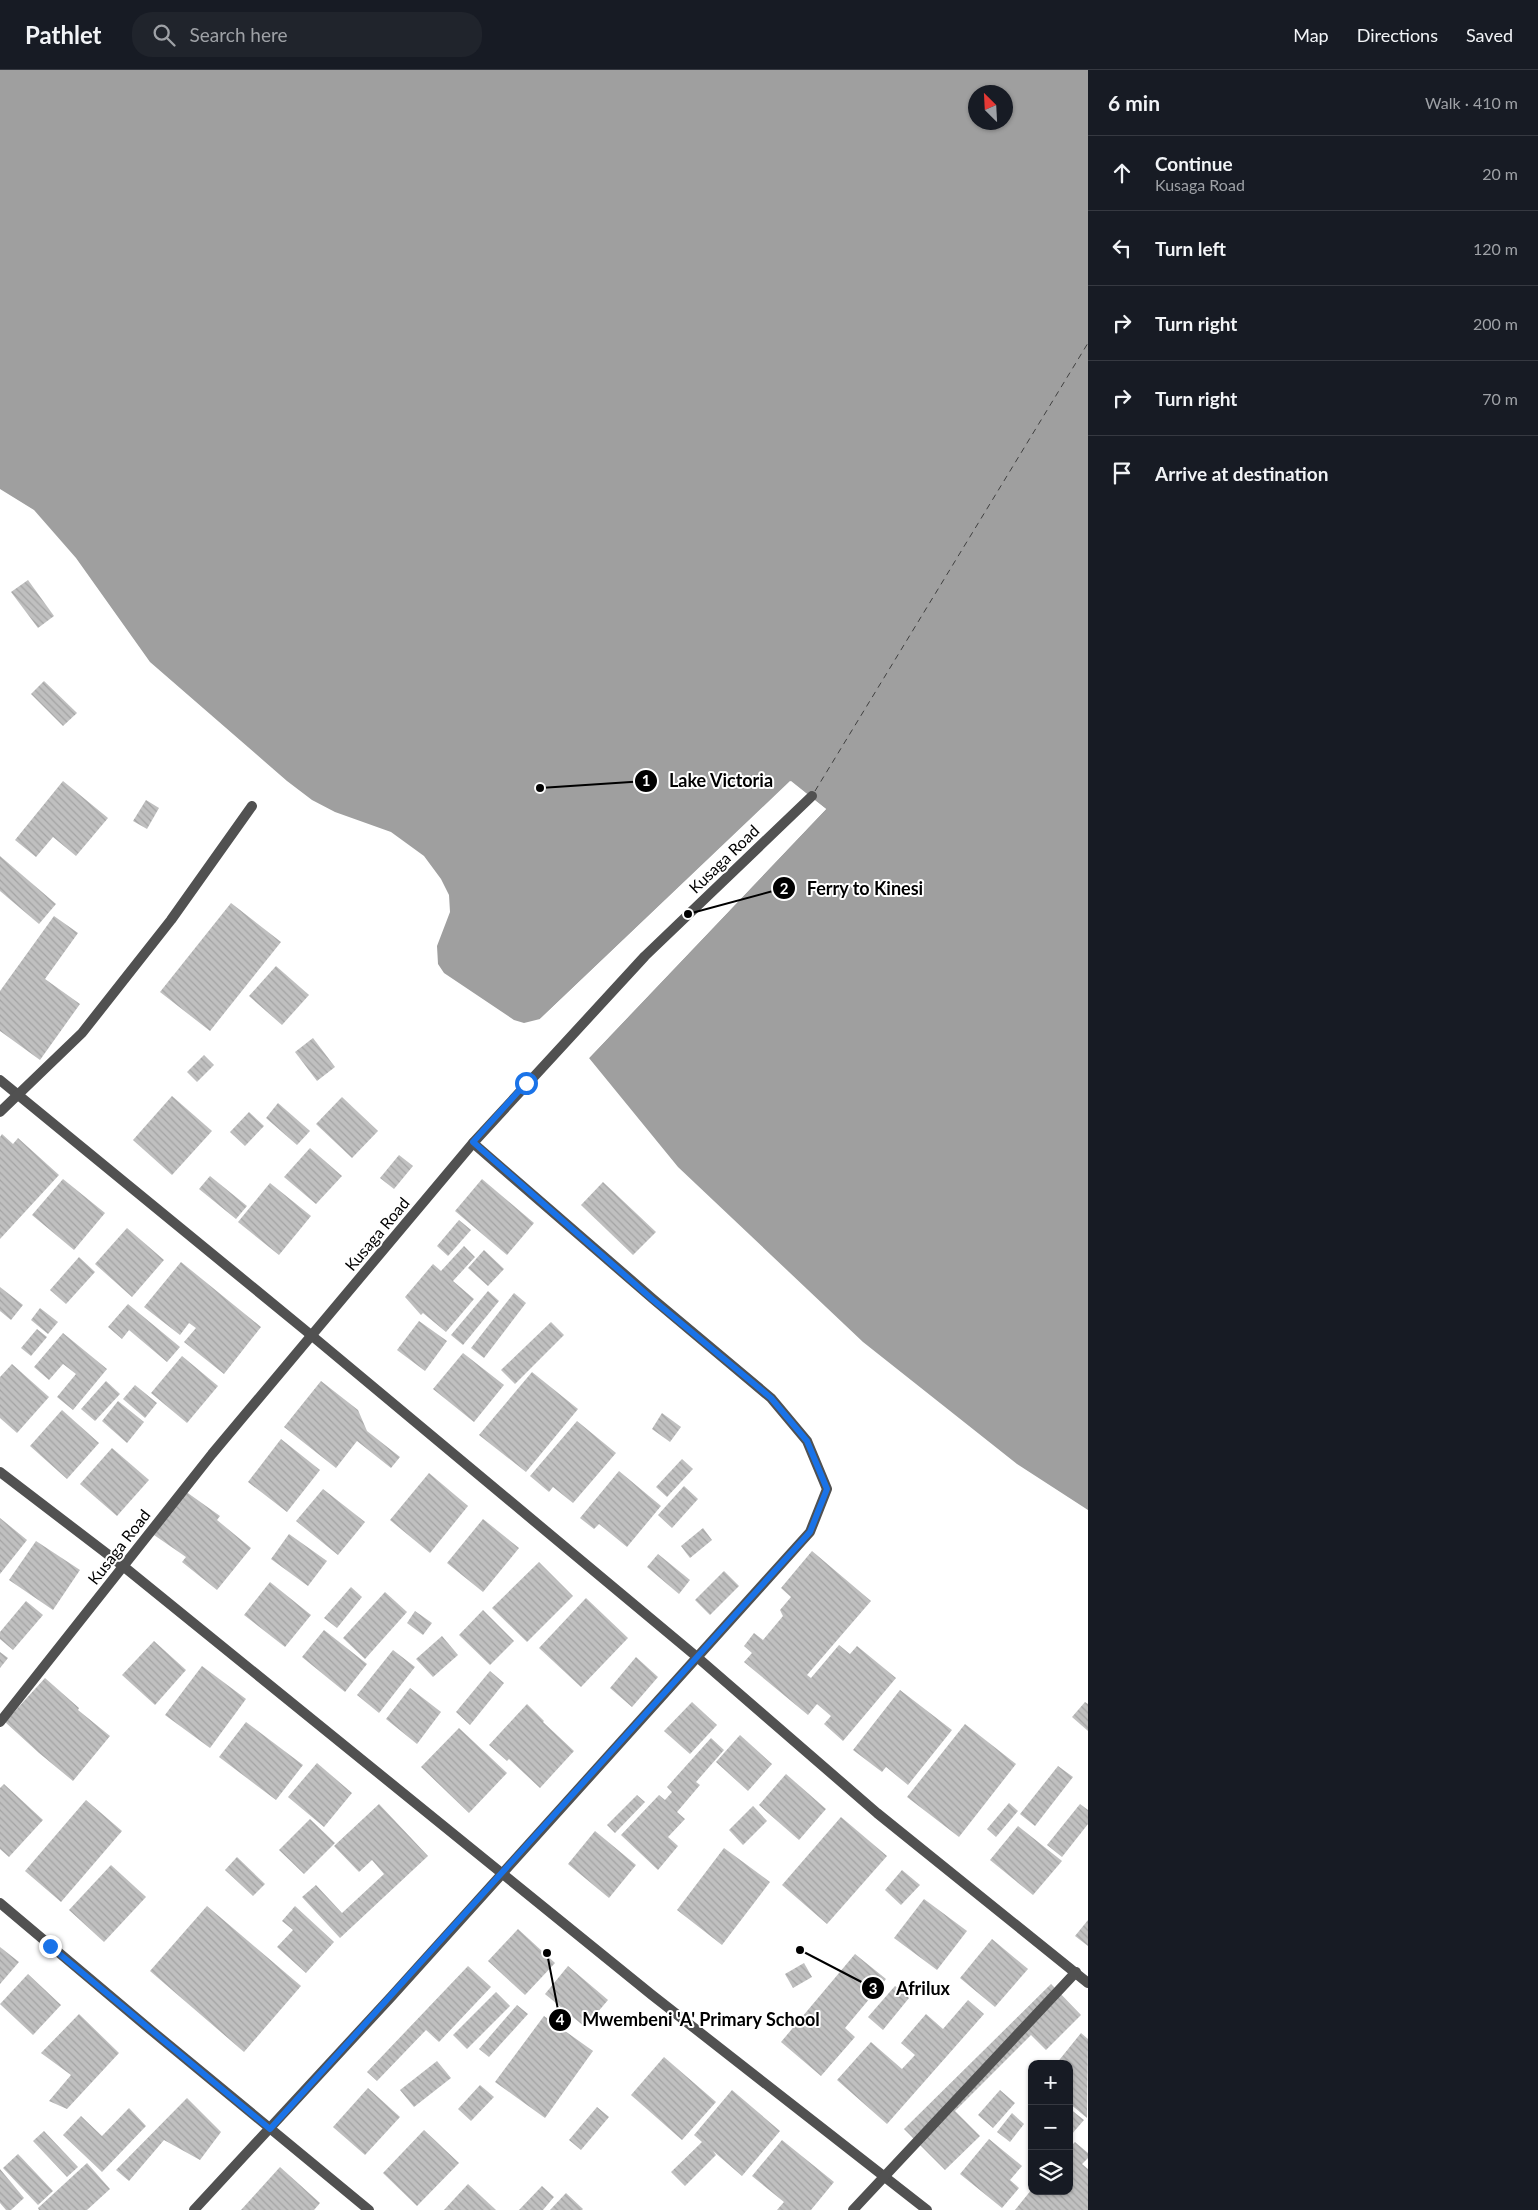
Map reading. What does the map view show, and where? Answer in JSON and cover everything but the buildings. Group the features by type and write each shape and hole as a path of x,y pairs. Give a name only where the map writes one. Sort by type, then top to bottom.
{"street":[{"name":"Kusaga Road","path":"0,1722 212,1454 473,1142 645,956 812,796"},
{"path":"0,1112 88,1026 171,920 252,806"},
{"path":"0,1080 311,1335 696,1657 877,1813 1088,1983"},
{"path":"194,2210 391,1997 810,1532 827,1489 807,1441 771,1398 652,1299 473,1142"},
{"path":"0,1472 123,1566 500,1874 927,2210"},
{"path":"0,1903 369,2210"},
{"path":"853,2210 1076,1972"}],"shaded area":[{"path":"0,70 1088,70 1088,1510 1017,1464 863,1342 678,1167 589,1058 826,809 790,781 540,1019 524,1023 514,1020 444,973 438,964 437,946 450,912 449,895 441,879 424,856 391,832 335,812 312,800 287,781 150,662 76,558 34,510 0,489"}],"pier":[{"path":"791,781 826,809 589,1058 587,1056 822,809 810,798 791,784 542,1020 540,1019"}],"ferry route":[{"path":"815,791 1088,343"}],"place":[{"name":"Lake Victoria","path":"540,788"},
{"name":"Ferry to Kinesi","path":"688,914"},
{"name":"Afrilux","path":"800,1950"},
{"name":"Mwembeni 'A' Primary School","path":"547,1953"}],"route":[{"path":"50,1946 270,2129 810,1532 827,1489 807,1441 771,1398 652,1299 473,1142 526,1083"}]}
